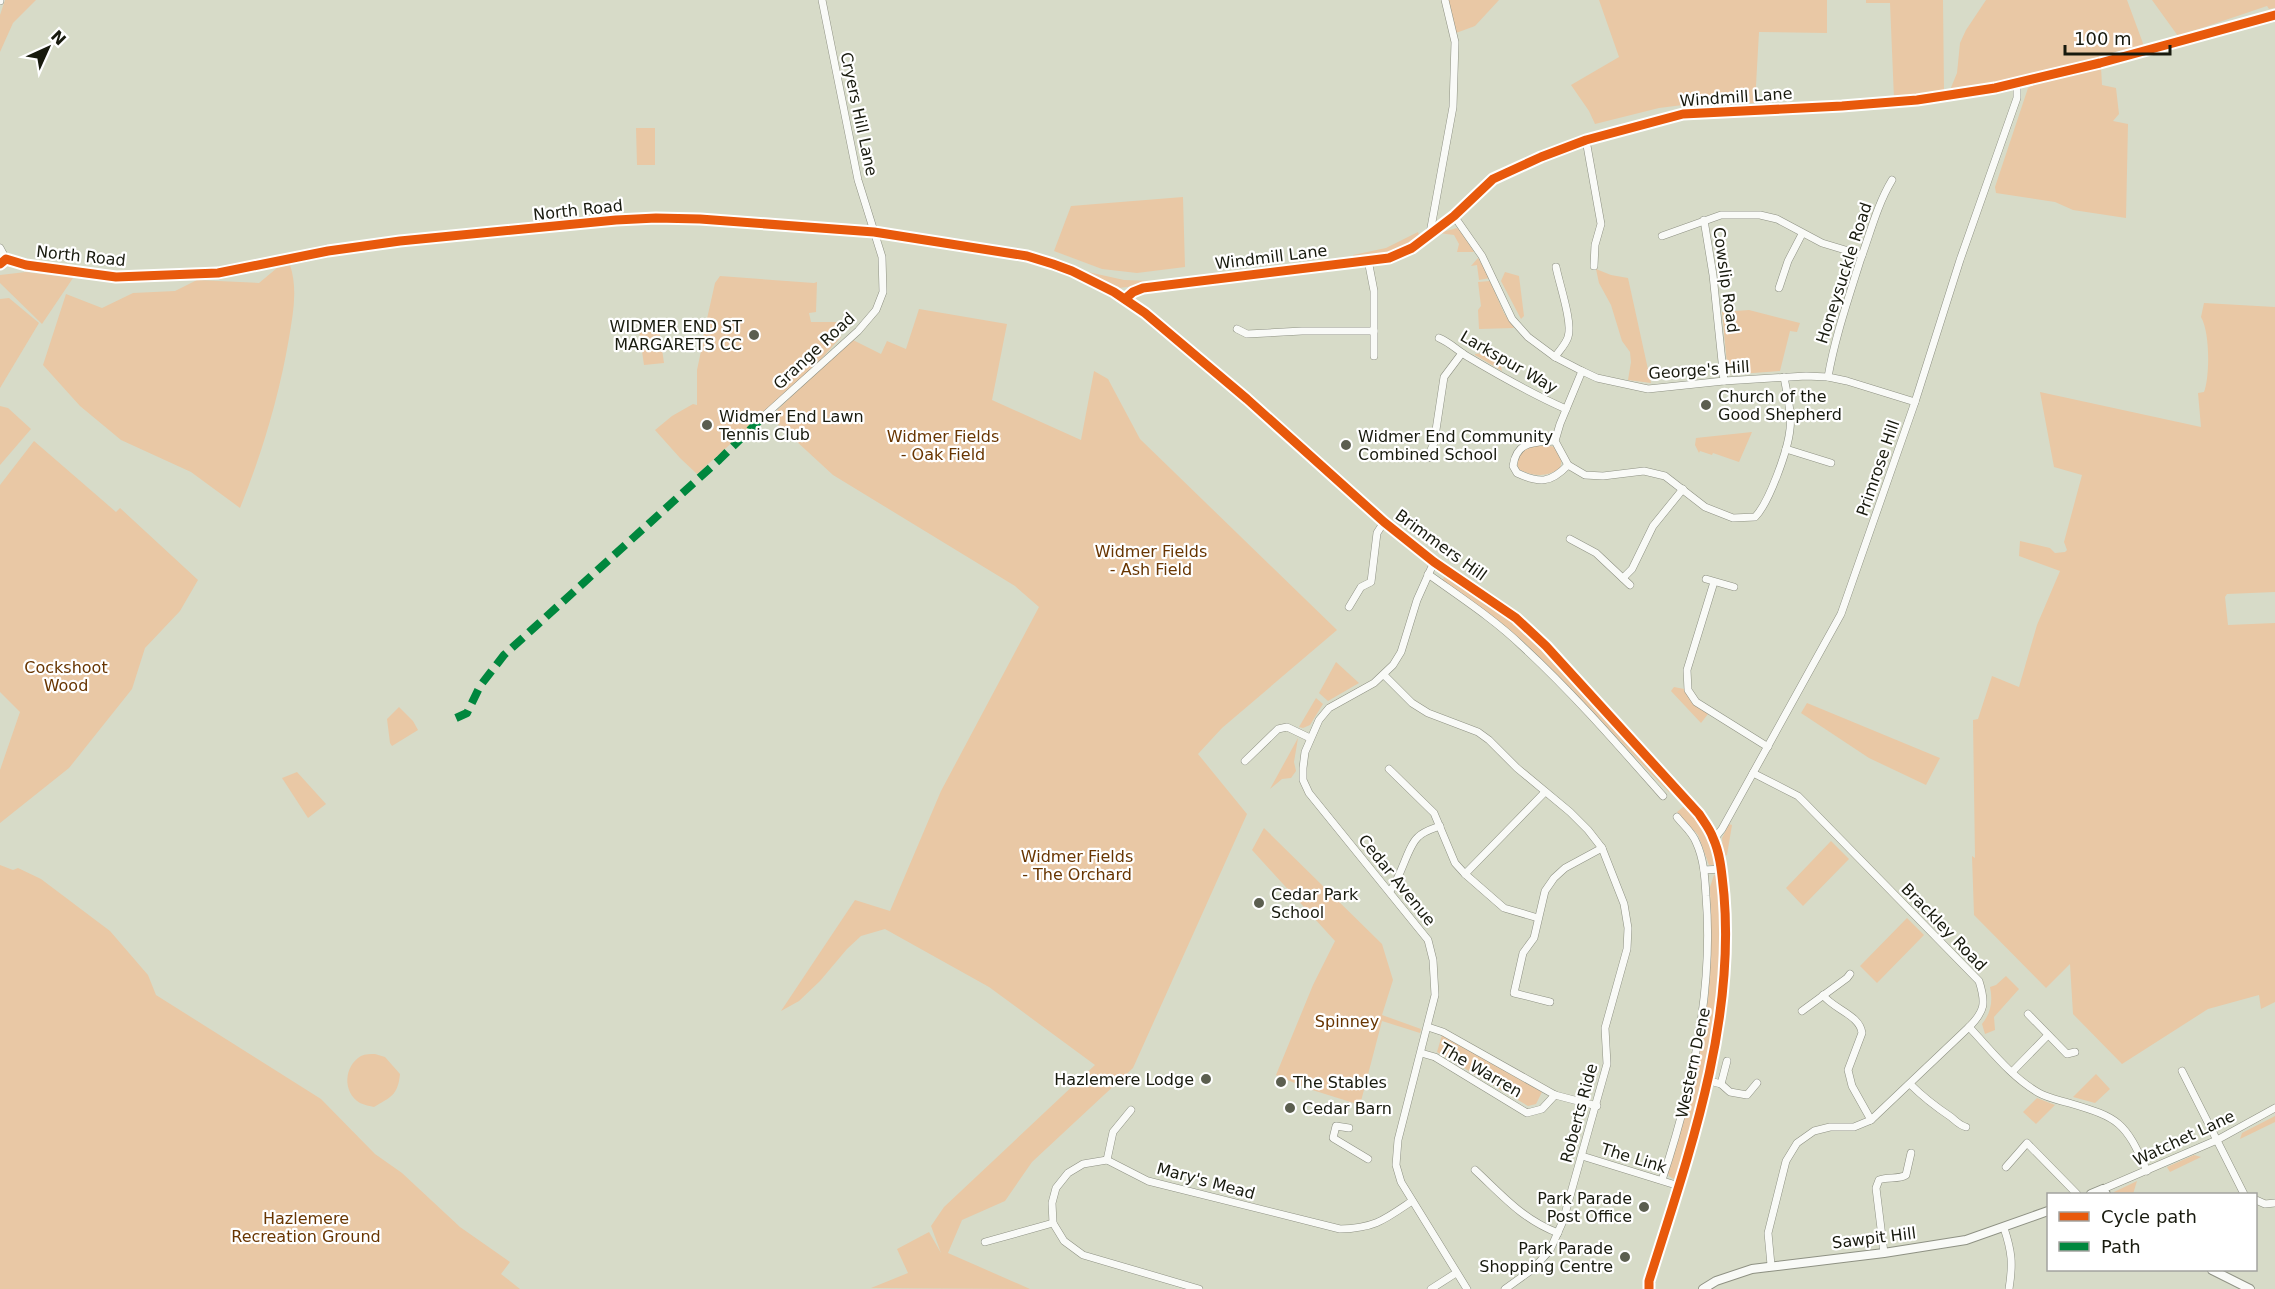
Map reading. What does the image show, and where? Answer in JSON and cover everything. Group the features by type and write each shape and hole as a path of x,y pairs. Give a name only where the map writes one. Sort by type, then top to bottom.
{"street":[{"name":"Cryers Hill Lane","path":"822,0 858,180 874,232"},
{"path":"1430,233 1453,107 1455,42 1445,0"},
{"name":"Windmill Lane","path":"1125,299 1132,292 1143,288 1389,258 1412,248 1454,216 1493,179 1586,140 1683,114 1907,101 2017,84 2275,15"},
{"name":"Primrose Hill","path":"1714,839 1722,829 1841,614 2017,98 2017,84"},
{"path":"1586,140 1600,224 1595,245 1594,266"},
{"name":"Honeysuckle Road","path":"1828,377 1833,346 1882,198 1892,180"},
{"path":"1662,236 1721,215 1760,215 1777,219 1822,243 1863,255"},
{"name":"George's Hill","path":"1454,216 1482,256 1512,319 1528,337 1555,357 1582,371 1648,389 1784,377 1828,377 1915,402"},
{"name":"North Road","path":"3,261 116,277 218,273 328,251 400,241 616,220 700,219 874,232 1027,256 1072,271 1125,299"},
{"name":"Cowslip Road","path":"1704,220 1713,275 1724,381"},
{"name":"Grange Road","path":"764,416 858,331 876,309 884,292 882,257 874,232"},
{"path":"1779,288 1788,261 1802,234"},
{"path":"0,248 3,261"},
{"path":"1368,260 1374,291 1374,356"},
{"path":"1555,357 1568,337 1570,320 1562,297 1556,267"},
{"name":"Brimmers Hill","path":"1125,299 1186,345 1384,522 1434,562 1515,618 1546,646 1699,814 1714,839"},
{"path":"1237,329 1247,334 1374,331"},
{"name":"Larkspur Way","path":"1439,338 1450,342 1462,353 1530,393 1566,409"},
{"path":"1431,458 1430,452 1434,443 1444,377 1462,353"},
{"path":"1582,371 1555,441 1568,465 1585,475 1603,476 1644,471 1665,476 1705,507 1733,518 1755,517 1764,509 1786,449 1790,428 1784,377"},
{"path":"1555,441 1526,444 1520,448 1513,466 1517,473 1545,481 1568,465"},
{"path":"1786,449 1831,463"},
{"path":"1623,578 1632,569 1653,526 1683,489"},
{"path":"1349,607 1361,587 1371,582 1377,533 1384,522"},
{"path":"1570,539 1596,553 1630,585"},
{"name":"Cedar Avenue","path":"1434,562 1417,600 1401,652 1384,675 1329,708 1319,720 1310,738 1303,768 1303,780 1309,793 1428,940 1433,960 1435,995 1396,1152 1401,1182 1467,1289"},
{"path":"1428,574 1464,599 1521,645 1580,704 1664,796"},
{"path":"1734,587 1710,580 1687,670 1688,690 1696,702 1768,747"},
{"name":"Roberts Ride","path":"1384,675 1412,703 1428,713 1478,732 1582,824 1602,848 1624,904 1628,928 1627,949 1605,1028 1607,1065 1582,1156 1558,1233 1550,1250 1533,1269 1505,1289"},
{"path":"1245,761 1278,729 1287,728 1310,738"},
{"path":"1389,769 1434,813 1455,863 1465,874 1504,908 1538,918"},
{"name":"Brackley Road","path":"1753,773 1798,796 1979,981 1985,1000 1979,1017 1871,1120"},
{"path":"1465,874 1545,792"},
{"path":"1662,1180 1676,1138 1704,1005 1707,924 1704,870 1697,844 1689,829 1677,817"},
{"path":"1390,891 1398,881 1415,840 1421,834 1440,826"},
{"name":"Western Dene","path":"1649,1289 1649,1281 1679,1186 1721,1011 1727,933 1722,869 1714,839"},
{"path":"1550,1002 1511,993 1523,953 1534,938 1545,891 1554,878 1564,868 1602,848"},
{"path":"1704,870 1722,869"},
{"path":"1802,1011 1850,974"},
{"path":"1772,1265 1768,1233 1786,1161 1797,1143 1814,1131 1830,1127 1854,1127 1871,1120 1852,1086 1848,1070 1862,1034 1861,1029 1856,1020 1828,1002 1823,995"},
{"path":"2028,1014 2067,1054 2075,1052"},
{"name":"The Warren","path":"1428,1027 1443,1032 1555,1095 1597,1106"},
{"path":"1969,1027 2026,1085 2041,1094 2106,1115 2120,1124 2132,1138 2147,1171"},
{"path":"2012,1072 2048,1035"},
{"name":"The Warren","path":"1421,1053 1435,1057 1527,1113 1542,1109 1555,1095"},
{"path":"1721,1083 1727,1061"},
{"path":"2182,1071 2244,1193"},
{"path":"1706,1080 1721,1083 1730,1092 1747,1095 1757,1083"},
{"path":"1910,1084 1932,1105 1953,1118 1960,1126 1966,1127"},
{"name":"Watchet Lane","path":"2105,1192 2217,1140 2275,1108"},
{"path":"1131,1110 1113,1132 1107,1160 1083,1164 1068,1173 1056,1188 1052,1203 1053,1223 1064,1242 1083,1255 1199,1289"},
{"path":"1349,1128 1336,1126 1333,1138 1368,1159"},
{"path":"2006,1167 2027,1143 2076,1193"},
{"path":"1884,1253 1876,1188 1879,1180 1884,1177 1903,1178 1906,1175 1911,1153"},
{"name":"The Link","path":"1582,1156 1679,1186"},
{"name":"Mary's Mead","path":"1107,1160 1148,1181 1340,1229 1364,1228 1383,1221 1412,1201"},
{"path":"1475,1170 1525,1217 1539,1226 1558,1233"},
{"path":"2257,1200 2265,1204 2275,1203"},
{"name":"Sawpit Hill","path":"1703,1289 1734,1274 1772,1265 1946,1244 2004,1228 2047,1212"},
{"path":"985,1242 1053,1223"},
{"path":"2004,1228 2013,1264 2009,1289"},
{"path":"2216,1271 2250,1289"},
{"path":"1431,1289 1456,1273"}],"green space":[{"path":"5,0 36,0 13,23 0,52 0,15"},
{"path":"1448,0 1499,0 1475,26 1456,33"},
{"path":"1599,0 1827,0 1827,33 1759,32 1755,103 1659,108 1595,124 1571,85 1619,57"},
{"path":"1866,0 1943,0 1944,91 1894,99 1890,3 1866,3"},
{"path":"1986,0 2127,0 2144,46 2030,76 1950,90 1957,73 1960,43"},
{"path":"2152,0 2275,0 2275,8 2269,9 2267,6 2178,36"},
{"path":"2101,67 2102,85 2116,88 2119,114 2113,121 2128,124 2126,218 2073,210 2055,202 1996,193 1995,187 2028,88"},
{"path":"636,128 655,128 655,165 637,165"},
{"path":"1183,197 1185,267 1137,273 1102,269 1054,251 1071,206"},
{"path":"1457,228 1474,252 1457,252 1459,244 1454,235 1439,233"},
{"path":"1418,232 1420,238 1404,247 1354,258 1353,255 1386,248"},
{"path":"1478,258 1490,278 1479,280 1477,265 1471,266"},
{"path":"290,265 294,283 294,301 285,360 256,467 240,508 191,472 121,440 80,406 43,365 66,294 102,308 133,293 175,291 197,280 259,283 277,268"},
{"path":"1596,269 1628,278 1651,383 1628,380 1630,352 1622,341 1611,305 1599,283"},
{"path":"26,272 73,278 42,324 0,283 0,275"},
{"path":"1088,272 1124,280 1152,281 1151,284 1119,288"},
{"path":"1505,272 1519,276 1524,316 1521,319 1501,281"},
{"path":"720,276 817,282 816,312 809,313 811,322 838,322 835,332 841,337 804,378 697,474 655,430 672,416 693,404 697,405 697,370 704,337 702,341 715,283"},
{"path":"1490,281 1504,313 1514,328 1479,329 1478,310 1481,306 1478,282"},
{"path":"9,298 39,323 0,388 0,299"},
{"path":"2204,303 2275,307 2275,592 2227,594 2225,597 2228,625 2275,623 2275,1002 2261,1009 2259,995 2208,1009 2122,1064 2073,1014 2070,964 2046,988 1974,915 1973,720 1978,719 1992,676 2019,687 2037,625 2060,571 2019,556 2020,541 2050,548 2055,553 2067,550 2064,542 2082,475 2054,467 2040,392 2201,427 2198,393 2204,392 2208,365 2206,333 2201,317"},
{"path":"919,309 1007,324 992,400 1081,440 1094,371 1108,379 1140,439 1337,630 1222,728 1198,754 1247,814 1133,1068 1032,1162 1005,1201 962,1220 948,1253 1030,1289 871,1288 908,1273 897,1249 929,1232 941,1253 931,1226 944,1207 1095,1065 989,987 885,929 861,936 799,1001 781,1011 855,900 890,911 941,791 1039,607 1015,586 833,475 770,417 851,339 881,354 887,341 906,349"},
{"path":"1749,310 1800,323 1797,332 1790,331 1780,371 1739,374 1727,364 1722,312"},
{"path":"658,321 664,363 644,365 638,324"},
{"path":"1498,352 1502,371 1475,355 1475,354"},
{"path":"0,406 8,408 31,429 0,465"},
{"path":"1752,432 1739,462 1713,453 1712,455 1700,451 1699,453 1695,445 1696,438"},
{"name":"Cockshoot Wood","path":"34,441 116,512 120,508 198,580 180,611 145,648 132,689 69,768 0,823 0,770 20,712 0,692 0,485"},
{"path":"1534,446 1555,447 1562,459 1560,468 1539,475 1518,469 1521,453"},
{"path":"1447,574 1493,604 1530,633 1620,730 1671,789 1669,792 1532,650 1488,613 1442,580"},
{"path":"1336,662 1359,683 1328,701 1319,693"},
{"path":"1674,687 1684,689 1689,698 1708,714 1701,723 1671,691"},
{"path":"1316,698 1323,704 1310,725 1299,727"},
{"path":"1807,703 1940,758 1926,785 1869,758 1801,713"},
{"path":"399,707 413,721 418,730 392,746 387,719"},
{"path":"1298,738 1294,762 1296,771 1291,778 1282,779 1270,789"},
{"path":"297,772 326,804 308,818 282,778"},
{"path":"1687,804 1706,831 1717,860 1715,865 1709,865 1698,835 1677,812"},
{"path":"1729,824 1732,825 1727,855 1723,857 1722,838"},
{"name":"Spinney","path":"1264,828 1382,944 1393,980 1382,1015 1421,1029 1420,1033 1382,1021 1360,1105 1306,1088 1276,1075 1313,985 1335,941 1252,850"},
{"path":"1831,841 1849,859 1803,906 1786,888"},
{"name":"Hazlemere Recreation Ground","path":"0,865 13,870 18,868 41,879 110,931 148,975 156,995 321,1099 375,1154 402,1173 460,1227 510,1262 501,1274 520,1289 0,1289"},
{"path":"1714,875 1719,877 1722,948 1719,1006 1691,1130 1680,1171 1675,1180 1668,1173 1689,1094 1708,1000 1711,933 1710,887"},
{"path":"1907,918 1924,935 1877,983 1860,966"},
{"path":"2006,976 2019,989 1994,1017 1995,1030 1985,1034 1982,1024 1990,1007 1990,987"},
{"path":"1442,1035 1542,1092 1536,1104 1528,1106 1437,1052"},
{"path":"375,1054 385,1057 400,1074 393,1095 374,1107 362,1104 354,1098 347,1079 355,1060 363,1055"},
{"path":"2096,1074 2110,1089 2095,1103 2073,1097"},
{"path":"2037,1098 2055,1105 2036,1124 2023,1112"},
{"path":"2275,1116 2275,1122 2240,1139 2242,1133"},
{"path":"2194,1155 2201,1157 2170,1172 2167,1167"},
{"path":"2137,1181 2133,1193 2114,1192"}],"marked path":[{"path":"456,718 467,713 480,686 504,655 719,460 764,416"}],"cycle path":[{"path":"1125,299 1133,292 1143,288 1389,258 1412,248 1454,216 1493,179 1586,140 1683,114 1917,100 1995,88 2100,63 2275,15"},
{"path":"0,264 6,259 26,265 116,277 218,273 328,251 400,241 616,220 700,219 874,232 1027,256 1072,271 1114,292 1145,313 1247,399 1384,522 1434,562 1516,618 1546,646 1699,814 1710,832 1716,845 1724,895 1726,944 1722,994 1705,1091 1679,1187 1649,1281 1649,1289"}],"place":[{"name":"WIDMER END ST MARGARETS CC","path":"754,335"},
{"name":"Church of the Good Shepherd","path":"1706,405"},
{"name":"Widmer End Lawn Tennis Club","path":"707,425"},
{"name":"Widmer End Community Combined School","path":"1346,445"},
{"name":"Cedar Park School","path":"1259,903"},
{"name":"Hazlemere Lodge","path":"1206,1079"},
{"name":"The Stables","path":"1281,1082"},
{"name":"Cedar Barn","path":"1290,1108"},
{"name":"Park Parade Post Office","path":"1644,1207"},
{"name":"Park Parade Shopping Centre","path":"1625,1257"}],"park label":[{"name":"Widmer Fields - Oak Field","path":"943,445"},
{"name":"Widmer Fields - Ash Field","path":"1151,560"},
{"name":"Widmer Fields - The Orchard","path":"1077,865"}]}
